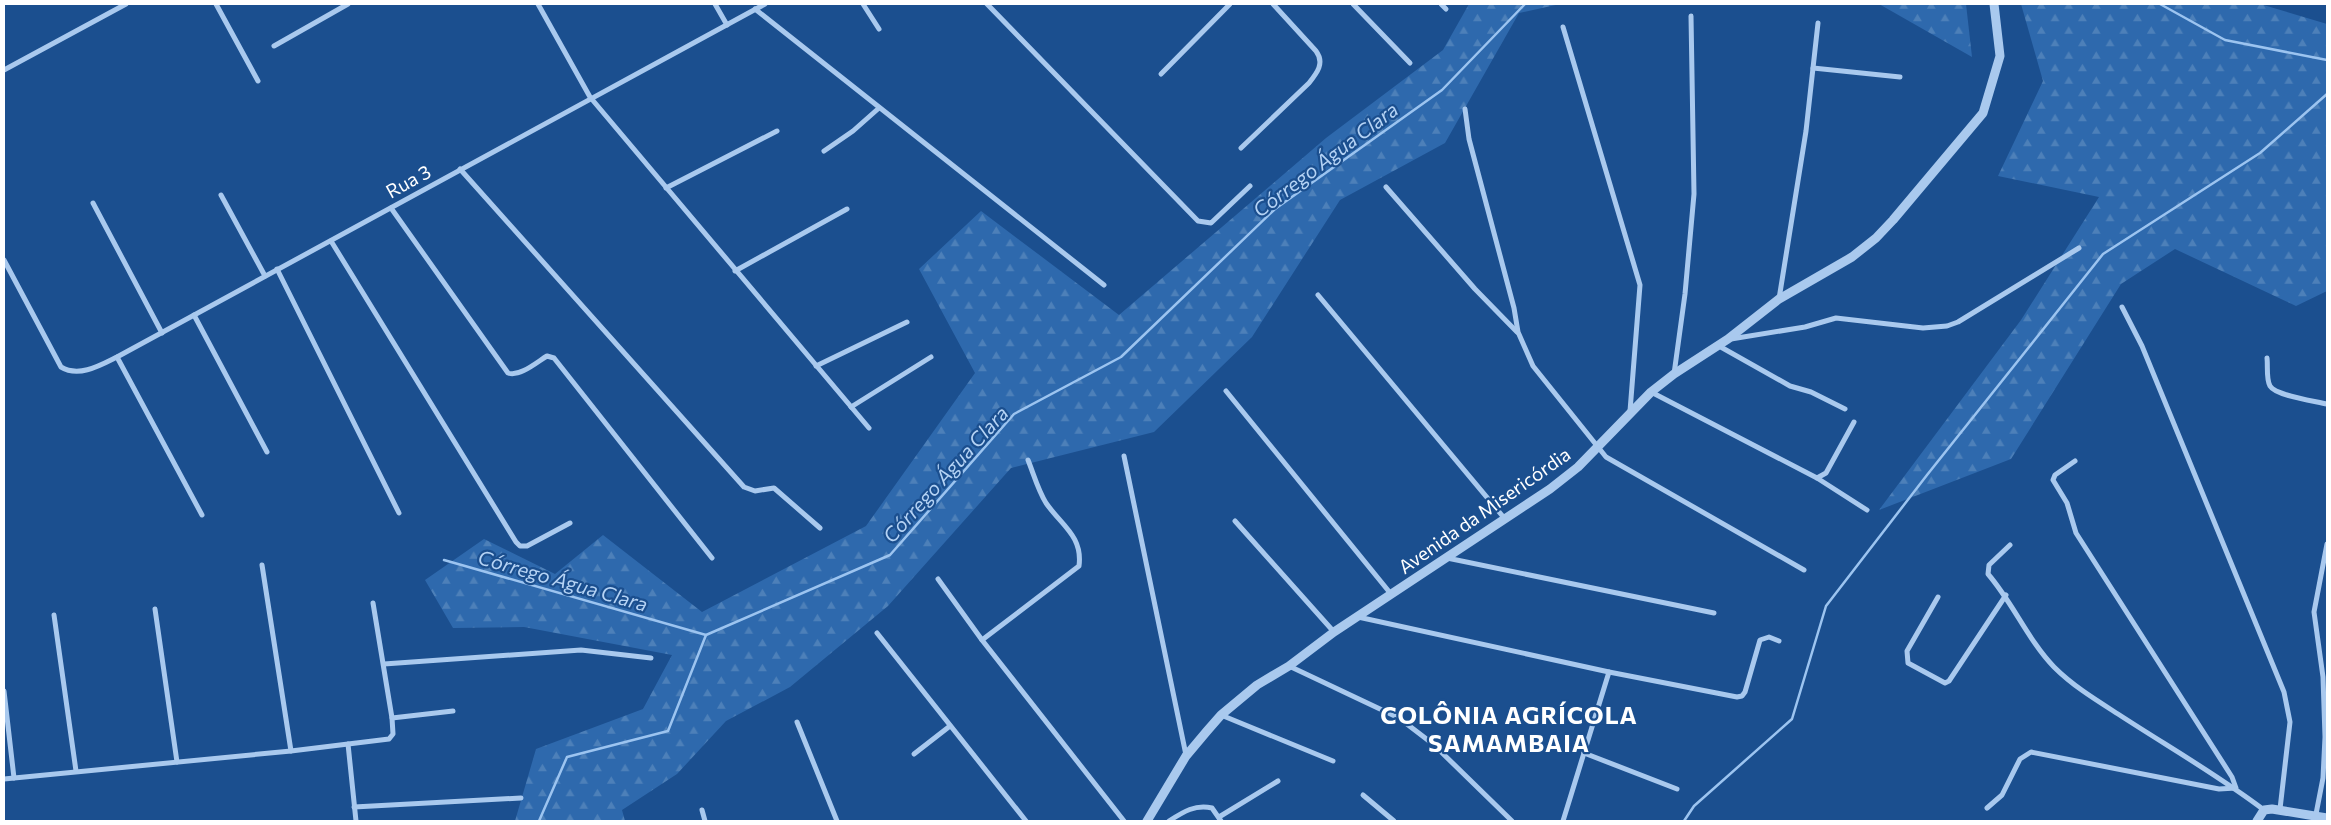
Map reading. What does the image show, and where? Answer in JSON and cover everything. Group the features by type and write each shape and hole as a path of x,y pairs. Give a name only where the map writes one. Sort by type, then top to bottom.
{"street":[{"path":"4,70 126,4"},
{"path":"216,4 258,82"},
{"path":"274,46 348,4"},
{"path":"538,4 590,97 869,428"},
{"path":"715,4 727,25"},
{"name":"Rua 3","path":"4,260 62,367 70,371 84,371 118,357 590,97 765,4"},
{"path":"863,4 880,29"},
{"path":"987,4 1198,221 1211,223 1250,186"},
{"path":"1161,74 1230,4"},
{"path":"1241,148 1309,83 1320,65 1319,55 1316,51 1272,4"},
{"path":"1353,4 1410,63"},
{"path":"1441,4 1446,9"},
{"name":"Avenida da Misericórdia","path":"1147,821 1186,756 1221,715 1257,685 1289,666 1334,632 1550,489 1578,467 1630,411 1674,374 1719,346 1779,299 1852,257 1876,238 1983,113 2000,56 1994,4"},
{"path":"755,9 879,108 976,181 1104,285"},
{"path":"1674,374 1685,294 1694,194 1692,16"},
{"path":"1779,299 1805,140 1818,23"},
{"path":"1563,27 1640,285 1630,411"},
{"path":"1813,68 1900,77"},
{"path":"824,151 853,131 879,108"},
{"path":"1465,109 1469,139 1514,308 1518,332 1533,366 1597,448 1624,469 1804,570"},
{"path":"666,188 777,131"},
{"path":"460,169 744,487 755,491 774,488 820,528"},
{"path":"1386,187 1487,302 1518,332"},
{"path":"221,195 265,276"},
{"path":"93,203 162,333"},
{"path":"390,208 508,373 514,374 524,370 547,356 554,358 712,558"},
{"path":"735,271 847,210"},
{"path":"331,241 516,542 522,546 527,546 570,523"},
{"path":"1728,339 1805,327 1836,318 1923,328 1947,326 1958,322 2079,248"},
{"path":"277,269 399,513"},
{"path":"1318,295 1505,519"},
{"path":"2122,307 2142,346 2284,692 2290,722 2280,809"},
{"path":"194,315 267,452"},
{"path":"816,366 908,322"},
{"path":"1719,346 1790,386 1811,392 1846,409"},
{"path":"118,357 202,516"},
{"path":"851,407 931,357"},
{"path":"2267,358 2268,382 2271,389 2279,393 2327,404"},
{"path":"1226,391 1391,594"},
{"path":"1651,392 1817,478 1867,510"},
{"path":"1817,478 1826,473 1854,422"},
{"path":"1124,456 1186,756"},
{"path":"982,640 1079,566 1079,548 1074,534 1046,503 1028,460"},
{"path":"2075,461 2055,476 2053,480 2067,503 2076,532 2232,777 2236,788"},
{"path":"1235,521 1334,632"},
{"path":"2316,814 2322,778 2325,737 2323,677 2314,612 2327,544"},
{"path":"2010,545 1988,569 1988,574 2006,595 2043,653 2055,667 2082,690 2236,788 2264,810 2280,809 2316,814 2327,818"},
{"path":"1447,558 1714,613"},
{"path":"262,565 291,752"},
{"path":"938,579 982,640 1124,821"},
{"path":"1938,597 1907,651 1906,658 1908,663 1945,683 1949,682 2006,595"},
{"path":"4,779 291,752 389,739 393,734 392,718 373,603"},
{"path":"155,609 177,762"},
{"path":"54,615 76,771"},
{"path":"1358,617 1609,672 1742,696 1760,640 1769,637 1779,640"},
{"path":"877,633 1026,821"},
{"path":"384,664 581,650 651,658"},
{"path":"1289,666 1399,718 1432,744 1512,821"},
{"path":"1563,821 1609,672"},
{"path":"4,691 14,778"},
{"path":"392,718 453,711"},
{"path":"1221,715 1333,760"},
{"path":"797,722 837,821"},
{"path":"914,754 950,726"},
{"path":"348,744 356,821"},
{"path":"1987,808 2002,795 2020,759 2031,752 2219,789 2236,788"},
{"path":"1584,753 1677,789"},
{"path":"1169,821 1189,809 1201,806 1212,808 1220,819 1278,781"},
{"path":"1363,795 1394,821"},
{"path":"354,807 521,798"},
{"path":"702,810 705,821"},
{"path":"2257,821 2264,810"}],"green space":[{"path":"1469,4 1560,4 1519,13 1445,143 1340,200 1252,337 1154,432 1011,468 888,606 790,687 726,721 677,774 622,810 625,821 515,821 536,749 643,709 672,655 524,627 453,628 425,580 484,539 555,574 603,535 702,612 866,526 975,373 919,269 981,211 1119,315 1326,138 1443,50"},
{"path":"1879,4 1966,4 1972,57"},
{"path":"2021,4 2260,4 2327,24 2327,291 2296,306 2175,249 2121,284 2011,459 1879,510 2021,320 2099,197 1998,176 2043,81"}],"waterway":[{"name":"Córrego Água Clara","path":"444,560 706,635 890,555 1014,414 1121,357 1275,209 1442,90 1525,4"},
{"path":"2160,4 2225,40 2327,60"},
{"path":"1684,821 1694,806 1792,719 1826,606 1927,475 2103,254 2260,153 2327,94"},
{"path":"539,821 567,757 668,731 706,635"}],"district":[{"name":"COLÔNIA AGRÍCOLA SAMAMBAIA","path":"1509,728"}]}
